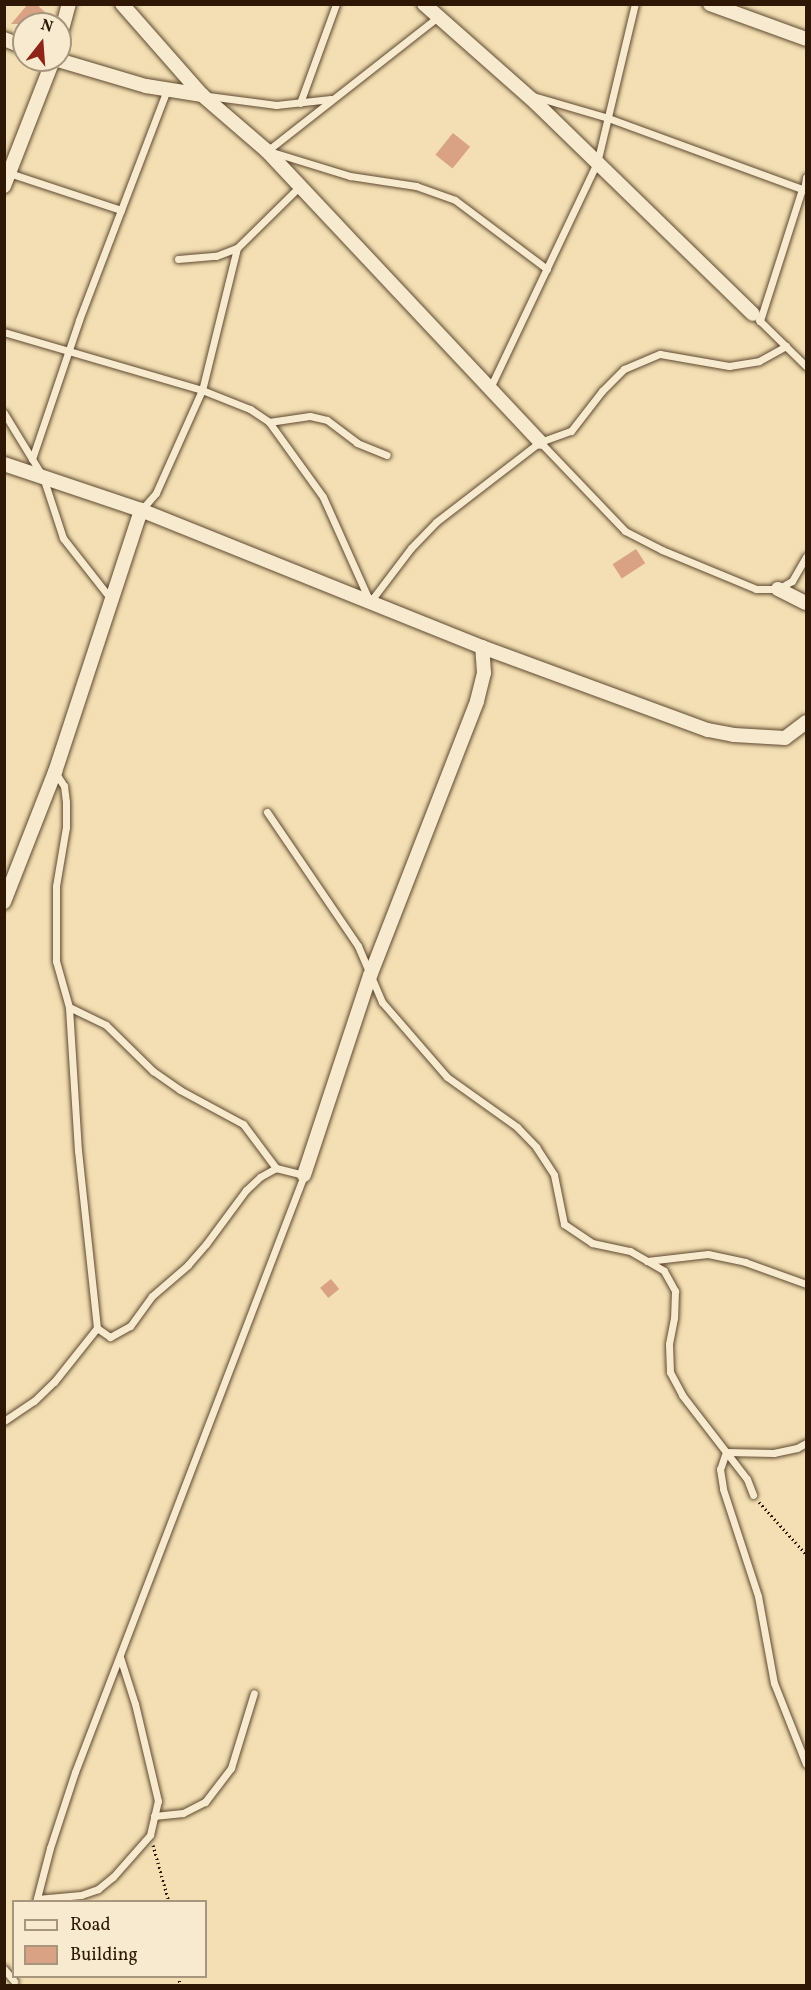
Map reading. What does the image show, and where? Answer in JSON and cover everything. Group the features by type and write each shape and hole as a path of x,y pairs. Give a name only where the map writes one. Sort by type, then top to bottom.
{"street":[{"path":"122,4 202,95 267,151 540,442"},
{"path":"424,4 525,94 757,318"},
{"path":"710,4 729,8 807,39"},
{"path":"72,64 167,90 202,95"},
{"path":"7,179 51,72"},
{"path":"4,464 141,510 482,647 708,730 734,735 785,738 807,722"},
{"path":"4,902 56,772 141,510"},
{"path":"778,589 807,603"},
{"path":"304,1175 370,976 477,701 484,673 482,647"}],"lane":[{"path":"300,103 336,4"},
{"path":"490,388 597,163 635,4"},
{"path":"267,151 438,17"},
{"path":"32,459 69,351 167,90"},
{"path":"525,94 608,118 804,190"},
{"path":"202,95 276,105 333,99"},
{"path":"267,151 297,158 350,176 416,186 455,200 547,269"},
{"path":"807,177 757,318 807,366"},
{"path":"7,179 121,210"},
{"path":"178,259 216,256 237,248 300,186"},
{"path":"141,510 156,493 202,390 237,248"},
{"path":"4,332 202,390 250,409 269,422 323,497 370,602 411,548 436,522 540,442 571,431 602,391 624,369 660,354 729,366 759,361 786,346"},
{"path":"4,413 43,477 63,538 112,600"},
{"path":"269,422 310,416 327,420 357,443 387,454"},
{"path":"540,442 625,531 662,550 694,561 756,589 778,589 792,581 807,557"},
{"path":"4,1421 34,1401 54,1382 97,1328 78,1151 69,1007 56,961 56,898 66,827 66,802 64,786 56,772"},
{"path":"267,812 358,946 382,1002 447,1077 517,1127 536,1147 554,1175 564,1224 592,1243 630,1251 664,1271 675,1291 674,1318 669,1344 670,1372 682,1395 747,1479 753,1495"},
{"path":"69,1007 106,1025 153,1071 180,1090 243,1124 276,1168 304,1175 75,1772 36,1900 81,1895 98,1889 113,1877 150,1835 158,1801 135,1704 120,1657"},
{"path":"97,1328 110,1337 130,1326 152,1296 188,1265 207,1244 246,1190 260,1177 276,1168"},
{"path":"647,1261 708,1254 745,1262 807,1284"},
{"path":"726,1452 774,1453 807,1443"},
{"path":"726,1452 720,1469 723,1489 758,1596 774,1683 807,1764"},
{"path":"154,1816 192,1810 205,1803 231,1768 254,1693"},
{"path":"4,1969 14,1981 15,1978"}],"path":[{"path":"753,1495 807,1554"},
{"path":"150,1835 168,1900"}],"building":[{"path":"28,4 36,4 45,12 21,12"},
{"path":"453,133 470,147 452,169 435,155"},
{"path":"636,549 645,563 622,579 613,564"},
{"path":"331,1279 339,1289 328,1298 320,1288"}]}
